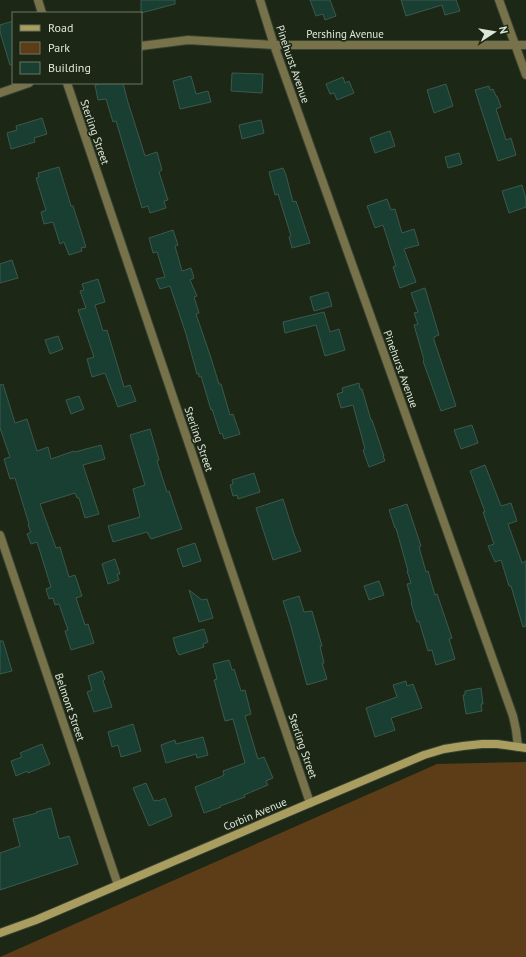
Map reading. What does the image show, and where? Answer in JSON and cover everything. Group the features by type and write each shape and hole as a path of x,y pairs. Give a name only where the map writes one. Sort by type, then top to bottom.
{"main road":[{"name":"Corbin Avenue","path":"0,933 36,920 424,755 444,749 482,744 522,747"}],"street":[{"path":"38,0 42,12"},
{"name":"Pinehurst Avenue","path":"260,0 274,45 513,716 522,747"},
{"path":"499,0 526,75"},
{"name":"Pershing Avenue","path":"142,46 188,40 274,45 526,45"},
{"path":"0,93 26,84"},
{"name":"Sterling Street","path":"67,84 310,803"},
{"name":"Belmont Street","path":"0,535 118,885"}],"green space":[{"path":"526,762 526,957 0,957 437,764"}],"building":[{"path":"141,0 175,0 175,4 141,12"},
{"path":"310,0 330,0 336,16 325,20 323,14 316,16"},
{"path":"401,0 456,0 460,11 445,15 442,5 406,16"},
{"path":"12,21 12,65 10,65 0,32 0,25"},
{"path":"232,73 263,74 262,93 231,91"},
{"path":"191,76 196,94 208,91 211,102 180,109 173,81"},
{"path":"343,77 345,83 349,81 354,93 337,100 334,93 330,94 326,84"},
{"path":"123,84 145,156 157,152 162,170 159,172 168,200 164,201 166,208 150,213 148,206 142,208 116,121 113,122 106,99 98,100 95,85"},
{"path":"446,84 453,106 434,113 427,90"},
{"path":"489,86 490,90 493,89 497,96 501,107 496,109 506,140 511,138 516,155 498,161 475,90"},
{"path":"42,118 47,134 34,138 35,142 11,149 7,133 17,130 16,126"},
{"path":"261,120 264,133 242,139 239,125"},
{"path":"390,131 395,146 375,153 370,138"},
{"path":"459,153 462,164 448,168 445,157"},
{"path":"59,167 86,247 81,248 82,251 69,255 64,242 60,244 53,222 44,224 41,212 46,210 36,178 39,177 38,173"},
{"path":"283,168 293,202 296,201 310,243 292,248 289,237 291,236 278,194 275,195 269,172"},
{"path":"522,185 526,199 526,207 509,213 502,191"},
{"path":"387,199 391,210 395,209 402,233 414,229 419,245 404,249 416,282 400,288 393,267 396,266 383,225 375,228 367,206"},
{"path":"173,230 178,245 175,246 182,271 191,268 194,278 190,280 197,296 194,297 199,313 196,314 219,384 221,384 230,415 233,414 240,434 224,439 222,433 220,434 212,409 211,410 201,376 199,377 199,374 197,374 186,334 170,286 160,289 156,279 165,277 157,252 153,253 149,238"},
{"path":"12,260 18,278 0,283 0,264"},
{"path":"98,279 105,302 95,305 103,331 107,330 124,387 130,385 136,401 118,407 105,373 92,377 87,359 94,357 78,310 86,308 80,291 84,290 82,284"},
{"path":"425,288 439,335 434,337 434,340 456,406 441,411 423,361 424,360 414,325 418,324 414,313 418,312 411,293"},
{"path":"328,292 332,306 314,311 310,297"},
{"path":"324,312 330,332 339,329 345,350 325,356 316,325 285,333 283,322"},
{"path":"58,336 63,349 50,354 45,340"},
{"path":"359,383 385,461 369,467 363,450 365,449 353,405 341,408 337,394 343,392 342,388"},
{"path":"3,384 15,423 27,419 37,451 48,447 51,459 74,451 101,445 105,459 83,465 99,514 85,518 79,498 77,498 75,493 40,504 56,548 60,547 69,577 75,575 82,596 76,598 85,625 88,624 94,643 71,650 65,631 68,630 59,604 55,605 53,598 49,599 46,589 51,587 37,542 31,544 27,534 31,532 15,478 10,479 4,459 10,457 0,428 0,385"},
{"path":"79,396 84,409 71,414 66,400"},
{"path":"472,425 478,443 461,449 454,430"},
{"path":"150,429 159,460 157,461 167,492 169,491 182,529 151,539 147,532 113,542 108,526 140,517 133,489 145,485 130,435"},
{"path":"485,465 501,506 511,503 517,521 508,524 522,563 526,561 526,626 523,627 511,586 509,586 501,560 495,562 488,546 494,544 483,512 485,512 470,471"},
{"path":"254,473 260,492 238,499 237,495 233,496 230,485 233,484 232,480"},
{"path":"283,499 301,551 273,560 256,508"},
{"path":"407,504 421,546 419,547 426,572 428,571 435,595 437,594 452,638 449,639 455,659 436,665 432,650 428,651 419,621 417,622 411,603 407,584 411,583 396,528 389,510"},
{"path":"195,543 201,561 183,567 177,549"},
{"path":"115,559 120,574 117,574 119,580 108,584 102,564"},
{"path":"379,581 384,595 369,600 364,586"},
{"path":"189,590 202,600 207,599 213,618 199,622"},
{"path":"299,596 304,612 312,611 322,646 320,646 324,663 322,663 327,679 307,685 283,601"},
{"path":"204,629 208,642 203,644 204,647 179,655 173,638"},
{"path":"0,641 3,641 12,671 0,674"},
{"path":"229,660 232,670 234,669 241,691 245,690 251,714 245,716 258,759 264,757 273,778 266,781 268,785 244,795 245,797 204,813 195,787 224,775 223,771 245,763 233,719 225,721 214,680 217,679 213,664"},
{"path":"102,671 105,679 103,681 112,707 94,712 87,692 92,690 88,676"},
{"path":"406,681 407,686 413,684 422,708 391,718 395,730 375,737 366,708 397,697 393,685"},
{"path":"481,688 483,704 481,704 482,711 466,714 463,695 465,695 465,691"},
{"path":"133,724 141,751 121,757 118,745 112,747 108,732"},
{"path":"203,737 208,755 197,758 196,754 166,763 161,745 175,740 176,744"},
{"path":"42,744 50,764 16,776 11,761 22,757 20,753"},
{"path":"146,783 154,801 165,798 172,816 149,826 133,788"},
{"path":"51,808 59,839 69,836 78,864 0,890 0,853 20,846 13,819"}]}
